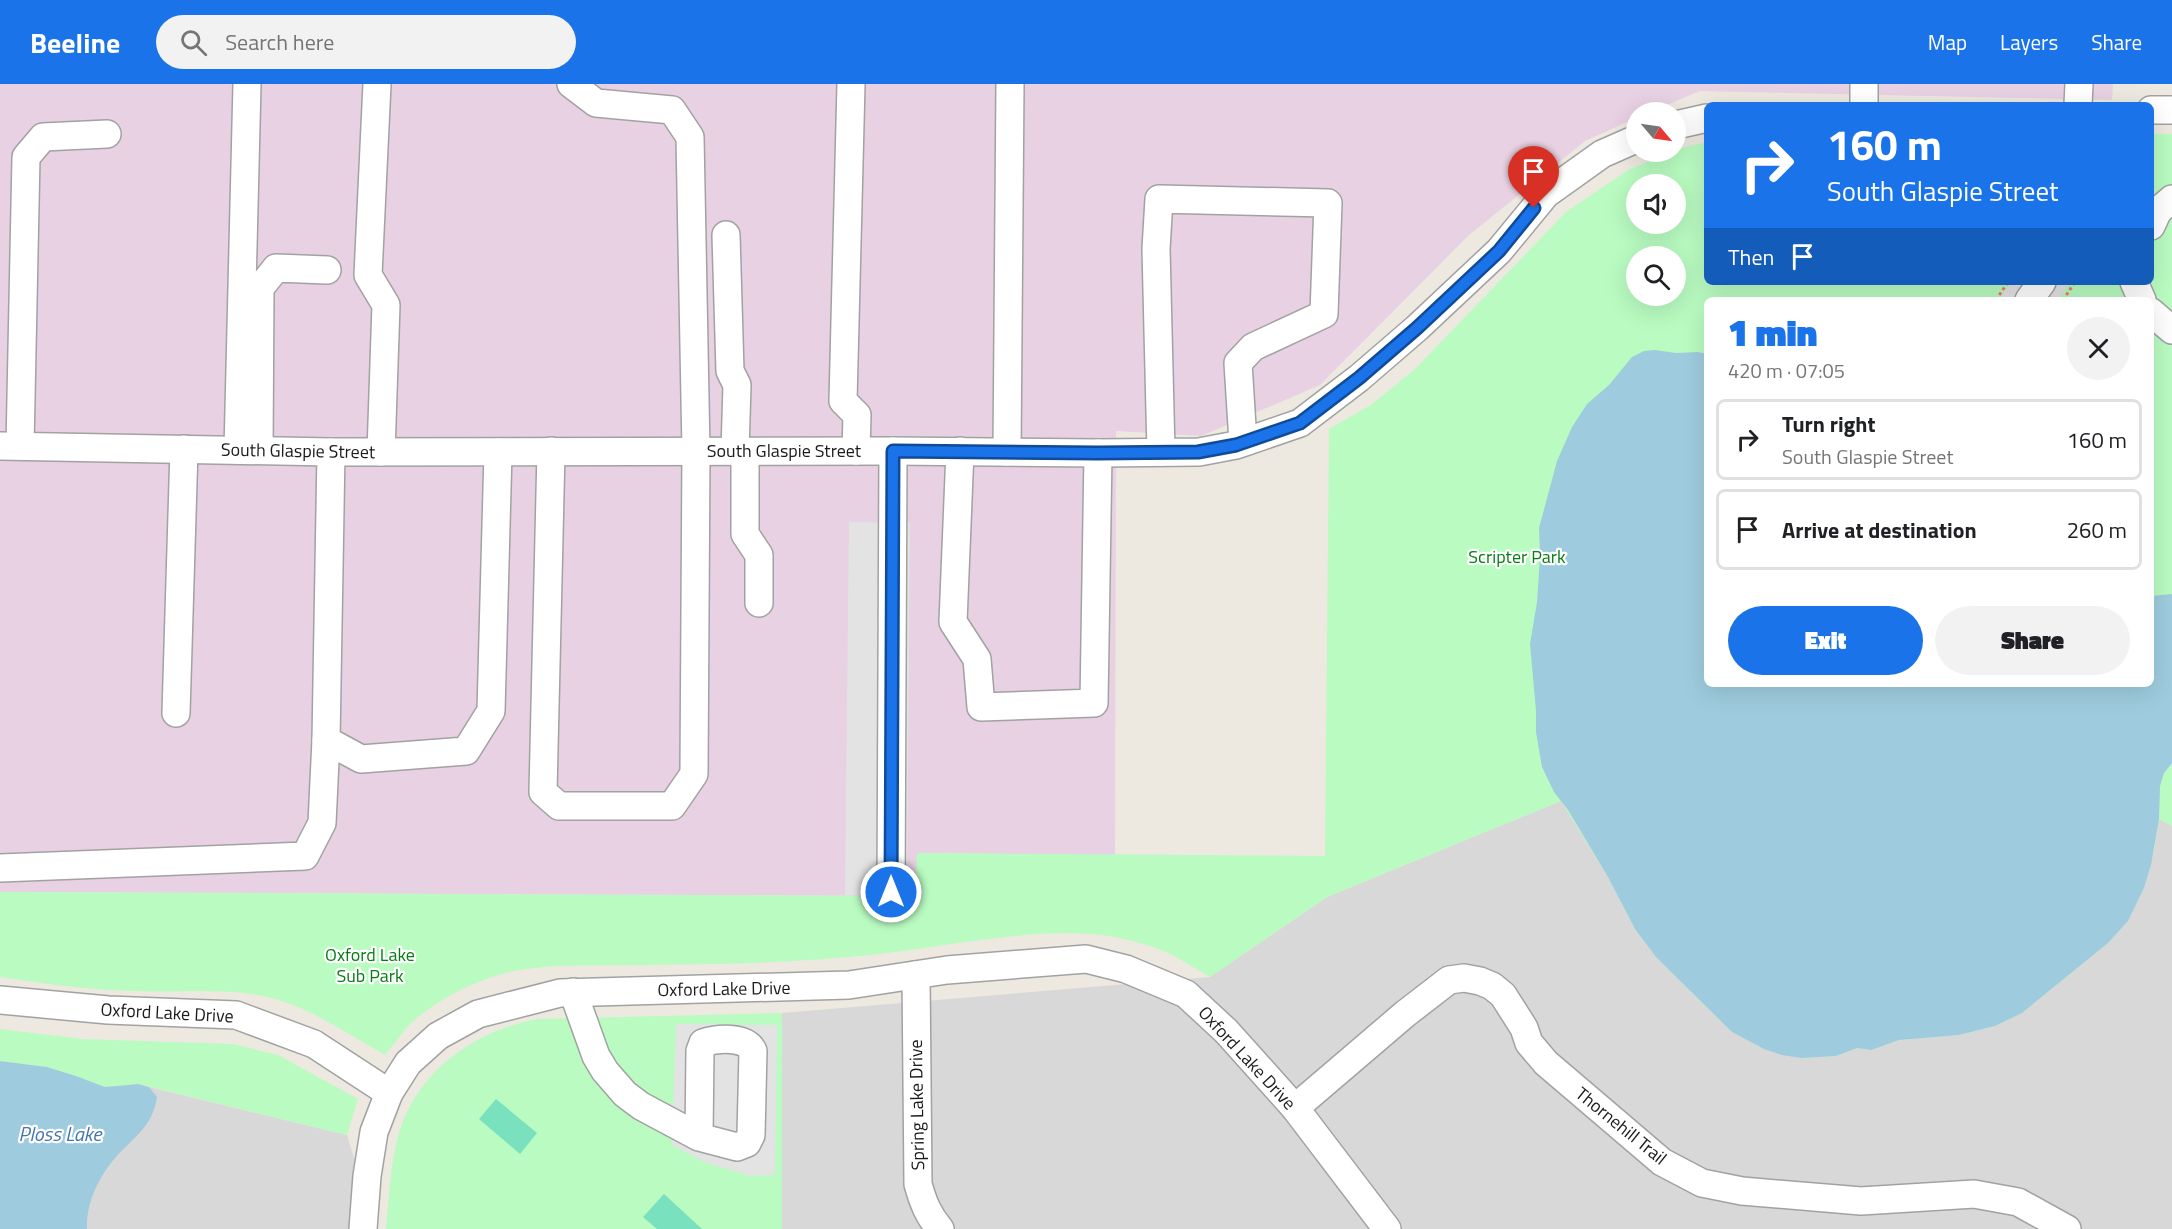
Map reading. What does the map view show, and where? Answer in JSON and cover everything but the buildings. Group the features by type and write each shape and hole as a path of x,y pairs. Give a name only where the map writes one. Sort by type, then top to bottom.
{"street":[{"path":"247,84 248,450"},
{"path":"377,84 368,275 386,305 381,452"},
{"path":"551,451 543,792 559,806 672,806 694,774 696,451 690,138 672,110 596,103 571,84"},
{"path":"850,84 843,401 856,415 856,451"},
{"path":"1007,452 1010,84"},
{"path":"1864,84 1864,102"},
{"path":"2079,84 2079,102"},
{"path":"2154,110 2172,110"},
{"path":"1686,123 1704,119"},
{"path":"10,446 26,157 43,137 108,134"},
{"name":"South Glaspie Street","path":"10,446 332,452 1198,452 1243,442 1300,423 1417,328 1499,251 1546,194 1602,154 1626,143"},
{"path":"2154,220 2158,211 2172,199"},
{"path":"1161,452 1156,249 1159,200 1328,203 1324,314 1253,347 1238,363 1243,442"},
{"path":"726,234 730,371 737,386 745,534 759,555 759,603"},
{"path":"248,450 260,288 276,268 327,270"},
{"path":"2154,315 2172,330"},
{"path":"176,712 184,449"},
{"path":"891,892 893,451"},
{"path":"960,451 953,622 976,659 981,707 1094,703 1098,453"},
{"path":"0,868 305,856 322,823 332,452"},
{"path":"326,740 361,759 466,751 491,711 498,452"},
{"name":"Oxford Lake Drive","path":"0,1000 108,1010 236,1015 314,1044 389,1093 408,1064 438,1036 478,1014 560,993 849,985 947,970 1086,959 1126,969 1186,994 1226,1031 1295,1108 1387,1229"},
{"name":"Spring Lake Drive","path":"916,975 918,1185 930,1218 940,1229"},
{"name":"Thornehill Trail","path":"1295,1108 1405,1014 1449,980 1464,978 1492,986 1503,995 1524,1028 1529,1043 1546,1063 1662,1162 1702,1183 1742,1191 1861,1201 1974,1194 2018,1202 2067,1229"},
{"path":"573,992 596,1056 605,1071 625,1094 641,1106 699,1137"},
{"path":"363,1229 367,1176 374,1132 389,1093"}],"shaded area":[{"path":"0,84 2113,84 2112,100 1700,91 1674,102 1626,102 1626,123 1585,141 1468,236 1320,385 1201,436 1116,431 1115,855 918,853 916,896 0,892"},
{"path":"2009,285 2068,285 2060,297 2001,297"},
{"path":"849,522 910,523 907,896 845,895"},
{"path":"1561,801 2159,819 2172,826 2172,1229 782,1229 782,1013 1210,977 1327,897"},
{"path":"676,1024 777,1025 775,1175 750,1176 704,1162 672,1145"},
{"path":"149,1087 347,1135 375,1229 0,1229"}],"green space":[{"name":"Scripter Park","path":"2154,134 2172,134 2172,826 2159,819 2154,851 2144,888 2128,921 2108,943 2022,1013 1995,1026 1959,1035 1899,1040 1871,1050 1857,1048 1836,1056 1801,1058 1764,1049 1732,1032 1656,957 1635,929 1608,877 1561,801 1327,897 1210,977 1166,952 1140,943 1115,937 1066,933 1017,936 842,958 724,964 542,967 505,973 462,989 411,1023 385,1055 330,1023 272,998 221,991 102,989 0,977 0,892 915,896 917,853 1325,856 1329,429 1371,405 1414,370 1566,212 1628,170 1647,162 1686,162 1686,147 1704,143 1704,285 2154,285"},
{"path":"782,1013 782,1229 386,1229 394,1157 399,1133 408,1111 420,1091 435,1073 452,1057 472,1044 493,1033 538,1019"},
{"path":"0,1029 82,1039 233,1044 278,1055 358,1099 347,1135 138,1084 105,1087 47,1067 0,1061"},
{"path":"496,1099 537,1133 520,1154 479,1119"},
{"path":"664,1194 702,1229 657,1229 643,1217"}],"water":[{"path":"1644,351 1704,353 1704,687 2154,687 2154,596 2172,594 2172,763 2164,773 2160,786 2159,819 2151,865 2144,888 2128,921 2108,943 2022,1013 1995,1026 1959,1035 1899,1040 1871,1050 1857,1048 1836,1056 1801,1058 1764,1049 1732,1032 1656,957 1635,929 1608,877 1568,810 1554,792 1542,767 1536,732 1530,644 1537,602 1539,528 1557,461 1572,427 1587,404 1609,385 1632,357"},
{"name":"Ploss Lake","path":"0,1061 47,1067 105,1087 138,1084 149,1087 157,1097 147,1123 116,1157 99,1181 91,1200 87,1229 0,1229"}],"route":[{"path":"891,892 893,451 1198,452 1236,445 1300,423 1359,378 1417,328 1499,251 1534,208"}],"park label":[{"name":"Oxford Lake Sub Park","path":"370,965"}]}
